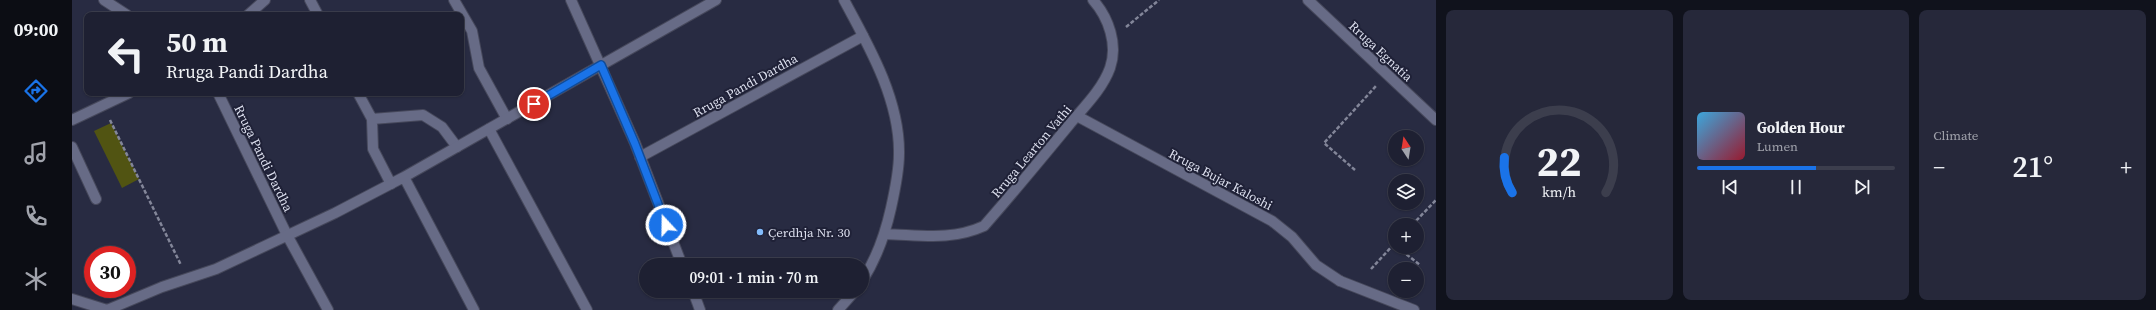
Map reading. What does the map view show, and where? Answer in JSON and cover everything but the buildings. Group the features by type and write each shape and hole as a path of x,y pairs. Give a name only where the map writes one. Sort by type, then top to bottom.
{"street":[{"path":"104,0 123,12"},
{"path":"252,12 266,0"},
{"path":"310,0 316,12"},
{"path":"454,0 461,12"},
{"path":"571,0 601,65 640,157 679,258"},
{"path":"72,299 107,310 162,286 216,269 391,184 716,0"},
{"path":"844,0 863,36 881,76 894,114 899,153 896,184 885,234 874,264 869,271"},
{"path":"1093,0 1113,38"},
{"name":"Rruga Egnatia","path":"1308,0 1436,120"},
{"path":"464,17 472,31 479,68 506,119"},
{"name":"Rruga Pandi Dardha","path":"640,157 863,36"},
{"name":"Rruga Learton Vathi","path":"885,234 949,236 967,234 984,226 1099,89 1110,68 1113,53 1113,38"},
{"path":"72,120 122,96"},
{"name":"Rruga Pandi Dardha","path":"219,96 287,235 328,310"},
{"path":"360,96 372,119 373,149 391,184"},
{"path":"372,119 424,115 442,127 458,147"},
{"name":"Rruga Bujar Kaloshi","path":"1077,116 1272,221 1292,237 1316,265 1340,281 1414,310"},
{"path":"489,129 587,310"},
{"path":"72,147 96,199"},
{"path":"404,177 474,310"},
{"path":"696,298 700,310"},
{"path":"838,310 849,298"}],"path":[{"path":"1113,38 1159,0"},
{"path":"1355,170 1324,143 1387,74"},
{"path":"103,105 187,278"},
{"path":"1419,218 1436,200"},
{"path":"1371,269 1388,252"},
{"path":"1406,254 1416,262"}],"shaded area":[{"path":"111,123 139,179 122,188 94,131"}],"place":[{"name":"Çerdhja Nr. 30","path":"760,232"}],"route":[{"path":"534,104 601,65 635,144 666,225"}]}
